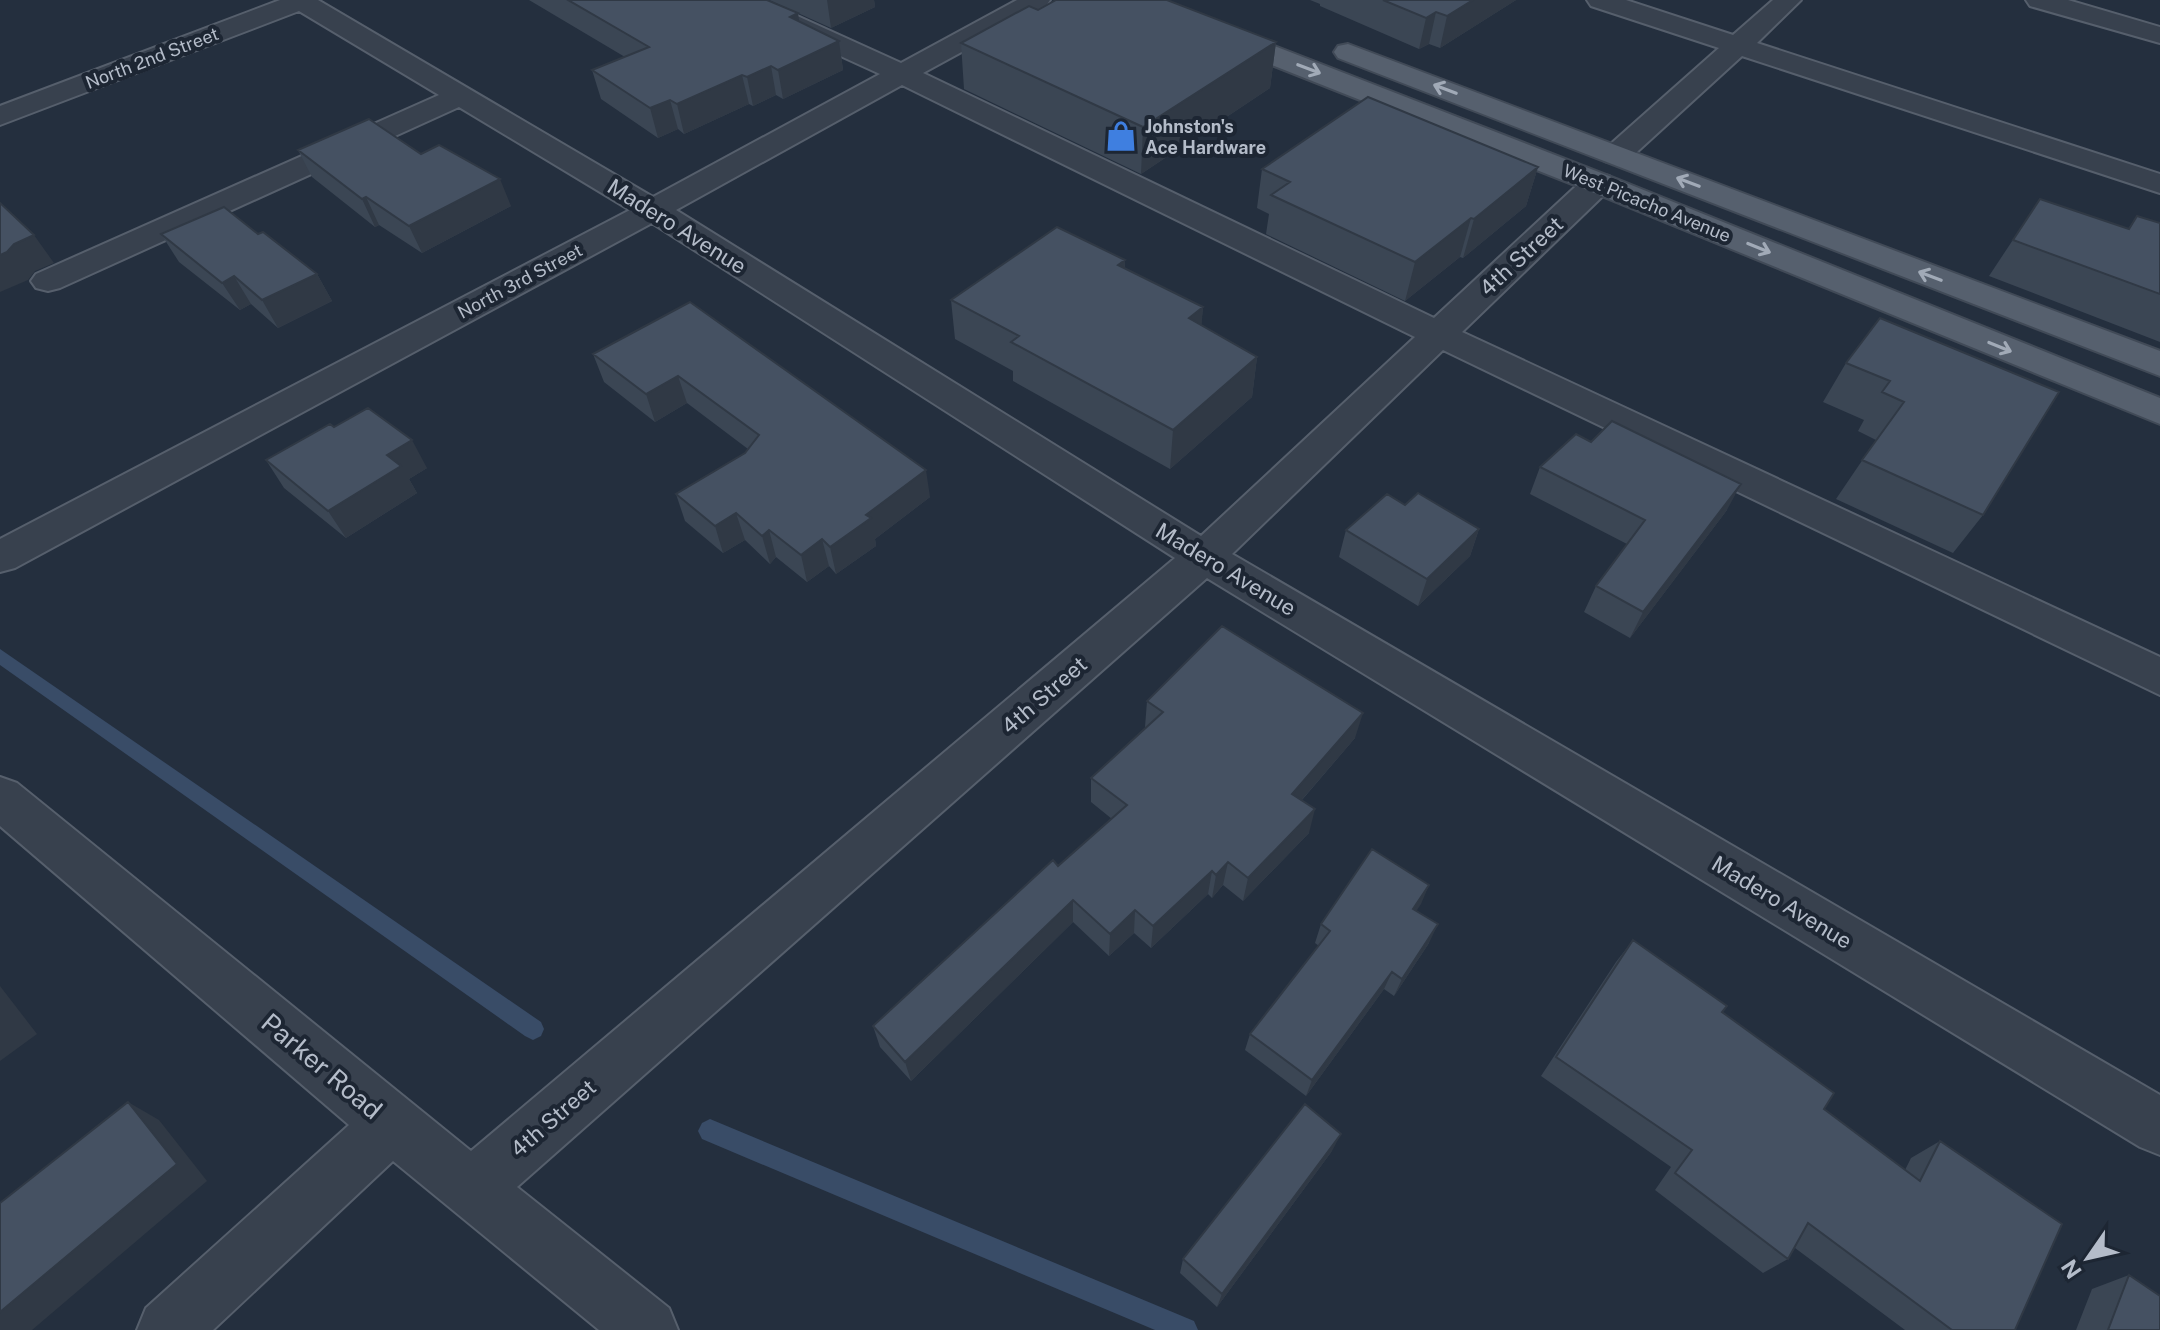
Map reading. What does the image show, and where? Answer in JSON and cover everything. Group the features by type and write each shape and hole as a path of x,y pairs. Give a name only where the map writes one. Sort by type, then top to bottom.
{"main road":[{"name":"West Picacho Avenue","path":"1132,0 2160,364"},
{"name":"West Picacho Avenue","path":"1328,44 2160,412"}],"street":[{"name":"Madero Avenue","path":"302,0 653,210 1204,557 2160,1127"},
{"name":"North 2nd Street","path":"0,116 302,0"},
{"path":"740,0 902,74 1438,334 2160,677"},
{"name":"North 3rd Street","path":"0,557 653,210 1037,0"},
{"path":"1600,0 2160,184"},
{"name":"4th Street","path":"472,1188 1204,557 1607,169 1788,0"},
{"path":"2039,0 2160,35"},
{"path":"48,281 461,96"},
{"name":"Parker Road","path":"0,797 392,1124 647,1330"},
{"path":"168,1330 392,1124"}],"building":[{"path":"568,0 767,0 798,13 790,17 839,41 778,70 771,66 747,77 742,75 677,104 670,100 650,108 592,70 649,47"},
{"path":"1056,0 1167,0 1276,42 1143,127 961,43 1029,6 1038,10"},
{"path":"1383,0 1473,0 1447,16 1436,12 1426,18"},
{"path":"1368,97 1538,167 1415,262 1271,195 1290,182 1262,169"},
{"path":"369,119 421,154 439,145 500,179 409,226 366,197 362,199 298,150"},
{"path":"2040,199 2129,229 2137,216 2160,223 2160,294 2013,240"},
{"path":"0,203 34,235 0,255"},
{"path":"224,207 258,234 263,232 317,274 262,300 234,276 222,283 161,234"},
{"path":"1057,227 1125,260 1118,265 1203,307 1189,318 1257,357 1173,430 1011,342 1019,336 951,300"},
{"path":"690,302 926,470 866,515 871,518 830,547 822,539 801,555 769,530 762,536 736,513 715,526 676,494 745,453 759,435 678,376 646,394 593,354"},
{"path":"1880,318 2059,392 1983,515 1862,460 1904,402 1882,392 1890,381 1846,363"},
{"path":"368,408 412,440 387,455 401,466 328,511 266,460 330,424 334,427"},
{"path":"1612,421 1741,484 1643,612 1596,586 1645,520 1540,467 1576,434 1591,442"},
{"path":"1418,493 1479,529 1427,579 1346,530 1387,494 1405,505"},
{"path":"1222,626 1363,713 1292,794 1315,809 1248,878 1228,862 1216,875 1212,871 1153,926 1135,910 1110,934 1073,900 905,1062 873,1026 1053,860 1058,866 1127,805 1091,778 1163,712 1147,701"},
{"path":"1372,849 1429,885 1413,909 1438,924 1402,979 1392,972 1312,1080 1250,1034 1330,931 1321,924"},
{"path":"1633,940 1727,1006 1722,1012 1834,1093 1824,1109 1920,1181 1940,1141 2062,1224 2015,1330 1952,1330 1808,1223 1788,1259 1675,1173 1692,1150 1556,1057"},
{"path":"128,1102 177,1164 0,1312 0,1203"},
{"path":"1305,1104 1341,1134 1222,1294 1183,1259"},
{"path":"2129,1275 2160,1296 2160,1330 2108,1330"}],"waterway":[{"path":"0,656 533,1029"},
{"path":"710,1131 1185,1330"}],"place":[{"name":"Johnston's Ace Hardware","path":"1121,136"}]}
